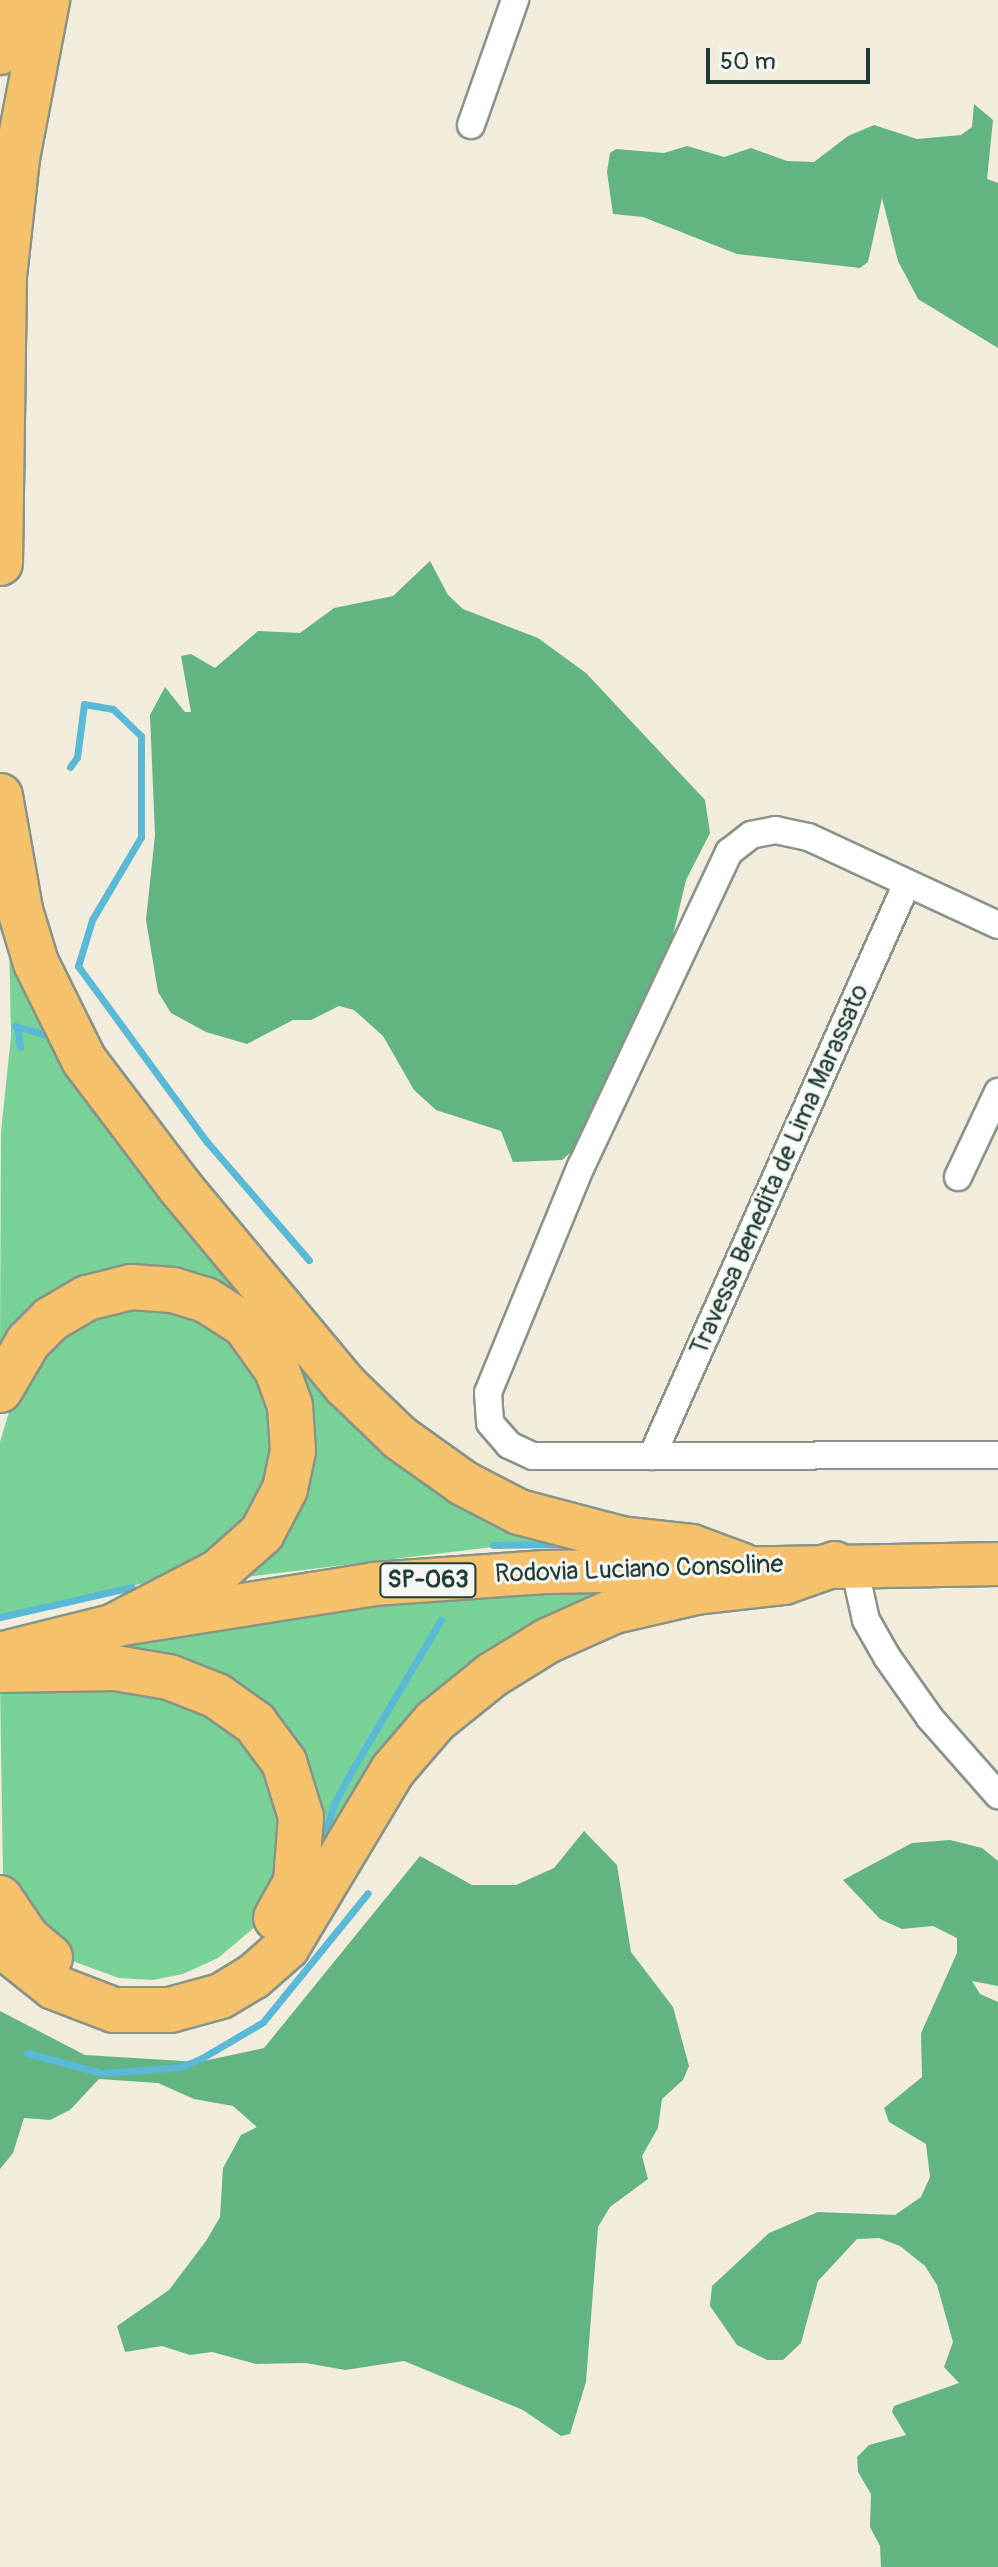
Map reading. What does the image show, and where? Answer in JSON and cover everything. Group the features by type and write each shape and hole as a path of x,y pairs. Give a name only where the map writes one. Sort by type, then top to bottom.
{"highway":[{"path":"0,52 11,0"},
{"path":"0,563 4,276 17,158 47,0"},
{"path":"0,796 20,910 36,963 84,1060 170,1175 361,1402 463,1483 519,1512 621,1539 701,1549 743,1566"},
{"path":"0,1390 28,1342 51,1319 87,1298 131,1287 173,1290 206,1300 245,1325 277,1370 290,1406 293,1451 285,1489 262,1533 218,1572 116,1625"},
{"path":"0,1944 68,1995 114,2010 170,2010 221,1996 253,1977 287,1947 393,1770 435,1721 492,1675 547,1641 614,1611 696,1592 784,1582 845,1565"},
{"path":"0,1670 115,1668 169,1677 217,1696 255,1723 284,1762 301,1817 302,1842 293,1893 264,1935 216,1972 169,1987 121,1987 62,1965 27,1938 0,1898"}],"main road":[{"name":"Rodovia Luciano Consoline","path":"0,1654 116,1625 374,1584 545,1572 743,1566 998,1564"}],"street":[{"path":"471,125 515,0"},
{"path":"998,925 808,837 776,830 751,835 729,852 581,1166 488,1393 490,1423 509,1445 533,1456 998,1455"},
{"name":"Travessa Benedita de Lima Marassato","path":"652,1456 907,883"},
{"path":"958,1177 998,1092"},
{"path":"845,1565 866,1620 887,1657 930,1718 998,1795"}],"green space":[{"path":"974,104 993,120 987,179 998,183 998,348 918,299 898,261 882,198 868,262 860,268 737,254 643,217 613,214 607,172 610,153 616,149 664,153 687,146 724,157 751,148 787,161 814,162 848,136 874,125 917,139 961,135 972,127"},
{"path":"430,561 448,595 463,609 538,638 586,673 705,800 710,833 686,880 669,952 582,1143 562,1160 513,1162 501,1131 436,1110 414,1090 383,1036 354,1010 339,1006 311,1020 293,1020 247,1044 206,1032 171,1013 158,992 146,920 155,835 150,715 165,687 185,712 191,712 181,656 191,654 215,668 258,631 300,633 334,608 393,596"},
{"path":"9,937 334,1387 578,1545 493,1547 238,1578 303,1422 168,1272 0,1358 1,1132 11,1036"},
{"path":"166,1300 247,1345 282,1430 250,1528 176,1575 0,1619 0,1442 23,1366 77,1314"},
{"path":"622,1587 547,1626 322,1866 290,1746 89,1651 330,1607"},
{"path":"75,1677 232,1714 292,1811 262,1921 218,1958 183,1974 153,1980 119,1978 75,1962 18,1907 3,1877 0,1682"},
{"path":"584,1831 617,1865 631,1952 673,2007 689,2066 683,2080 662,2099 658,2128 642,2156 648,2179 610,2207 598,2227 586,2382 570,2434 561,2436 523,2410 404,2361 345,2370 306,2363 256,2364 212,2352 190,2355 162,2346 125,2352 117,2326 169,2290 206,2241 220,2217 223,2168 241,2135 257,2127 233,2106 194,2099 158,2083 99,2079 70,2110 50,2120 24,2118 13,2153 0,2169 0,2011 85,2055 199,2062 264,2048 420,1856 472,1885 516,1885 554,1868"},
{"path":"950,1840 982,1848 998,1861 998,1986 972,1981 980,1994 998,2002 998,2567 881,2567 880,2546 870,2527 871,2494 858,2472 857,2457 869,2445 906,2435 892,2412 894,2406 959,2383 944,2367 953,2342 937,2285 925,2266 900,2246 879,2238 857,2239 818,2281 801,2343 783,2360 767,2360 737,2345 710,2306 712,2286 769,2233 818,2212 895,2215 921,2197 930,2177 926,2144 889,2122 884,2108 922,2077 921,2033 957,1953 957,1938 933,1926 902,1929 880,1919 843,1880 912,1843"}],"waterway":[{"path":"70,767 77,757 84,704 113,709 141,736 141,837 92,920 78,966 207,1142 309,1260"},
{"path":"15,1026 50,1036"},
{"path":"17,1027 20,1047"},
{"path":"493,1545 561,1544"},
{"path":"0,1617 132,1587"},
{"path":"320,1852 334,1804 441,1620"},
{"path":"27,2053 102,2073 181,2067 202,2058 263,2022 368,1893"}]}
